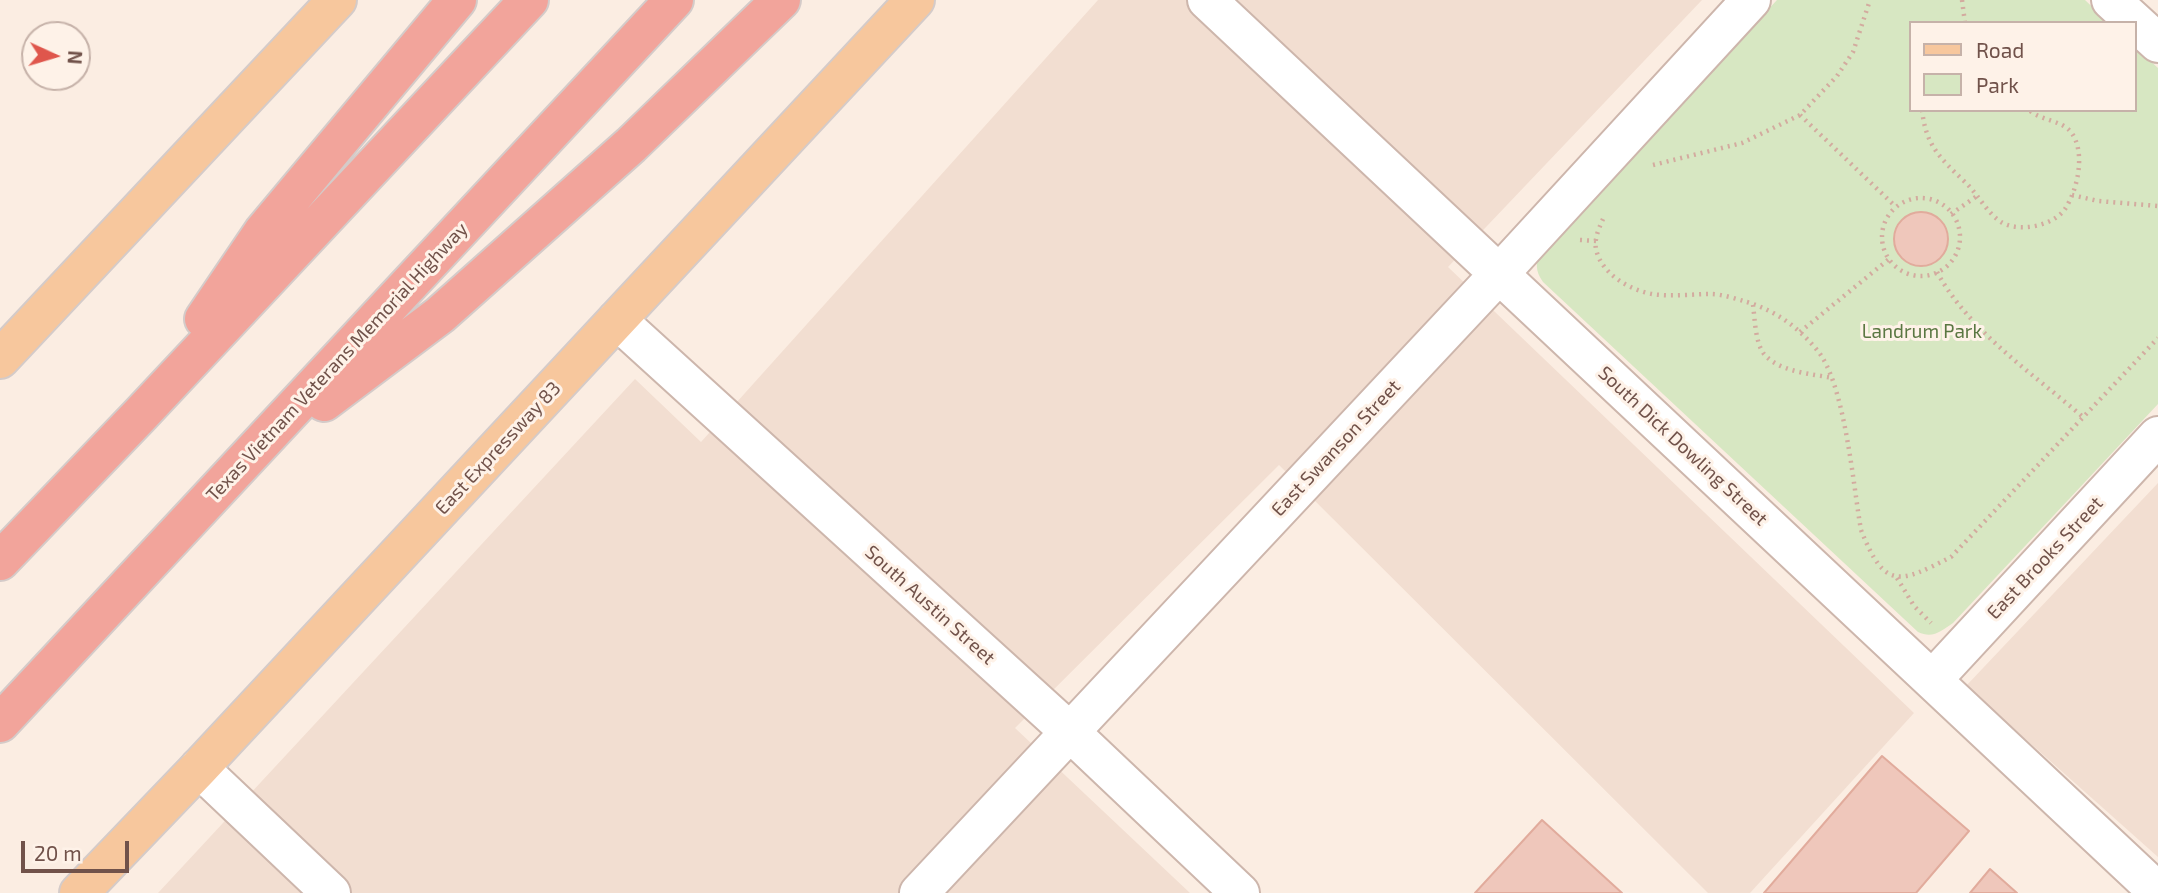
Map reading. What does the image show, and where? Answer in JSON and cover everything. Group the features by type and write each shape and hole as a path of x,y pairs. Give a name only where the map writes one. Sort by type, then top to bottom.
{"highway":[{"path":"141,414 263,232 457,0"},
{"path":"0,561 529,0"},
{"name":"Texas Vietnam Veterans Memorial Highway","path":"0,723 674,0"},
{"path":"246,460 440,314 631,145 780,0"}],"main road":[{"path":"0,359 337,0"},
{"name":"East Expressway 83","path":"79,893 199,768 915,0"}],"street":[{"name":"South Dick Dowling Street","path":"1207,0 2158,892"},
{"name":"East Swanson Street","path":"919,893 1499,274 1751,0"},
{"path":"2111,0 2134,21"},
{"path":"2137,24 2158,43"},
{"name":"South Austin Street","path":"617,320 1070,732 1240,893"},
{"name":"East Brooks Street","path":"1933,679 2158,436"},
{"path":"199,768 331,893"}],"path":[{"path":"1648,166 1742,143 1800,115 1837,76 1853,52 1870,0"},
{"path":"1962,0 1965,21"},
{"path":"1922,112 1924,129 1935,153 2001,222 2015,227 2032,227 2064,211 2072,195 2079,148 2070,131 2060,124 2037,118 2031,112"},
{"path":"1800,115 1896,207"},
{"path":"2072,195 2098,201 2158,206"},
{"path":"1951,214 1977,196"},
{"path":"1927,198 1939,202 1951,214 1959,232 1959,244 1947,265 1937,272 1910,274 1889,259 1883,247 1885,220 1903,201 1927,198"},
{"path":"1607,212 1597,233 1595,248 1604,265 1634,290 1655,294 1715,294 1753,304 1778,314 1819,352 1833,379 1861,530 1869,551 1883,570 1897,578 1914,606 1936,628"},
{"path":"1800,332 1889,259"},
{"path":"1937,272 1969,320 2083,417"},
{"path":"1753,304 1759,342 1764,354 1777,364 1833,379"},
{"path":"1897,578 1914,576 1951,557 2158,338"}],"shaded area":[{"path":"1098,0 1702,0 1448,267 1914,713 1750,893 1708,893 1279,465 1015,728 1190,893 158,893 635,379 701,442"},
{"path":"2158,483 2158,857 1966,686"}],"green space":[{"name":"Landrum Park","path":"1777,0 2085,0 2107,21 1910,21 1910,112 2137,112 2137,49 2158,68 2158,404 1953,623 1933,634 1918,632 1543,282 1537,267 1544,249"}],"building":[{"path":"1921,212 1940,220 1948,239 1940,258 1921,266 1902,258 1894,239 1902,220"},
{"path":"1882,756 1969,831 1916,893 1764,893"},
{"path":"1542,820 1622,893 1475,893"},
{"path":"1990,869 2017,893 1970,893"}]}
